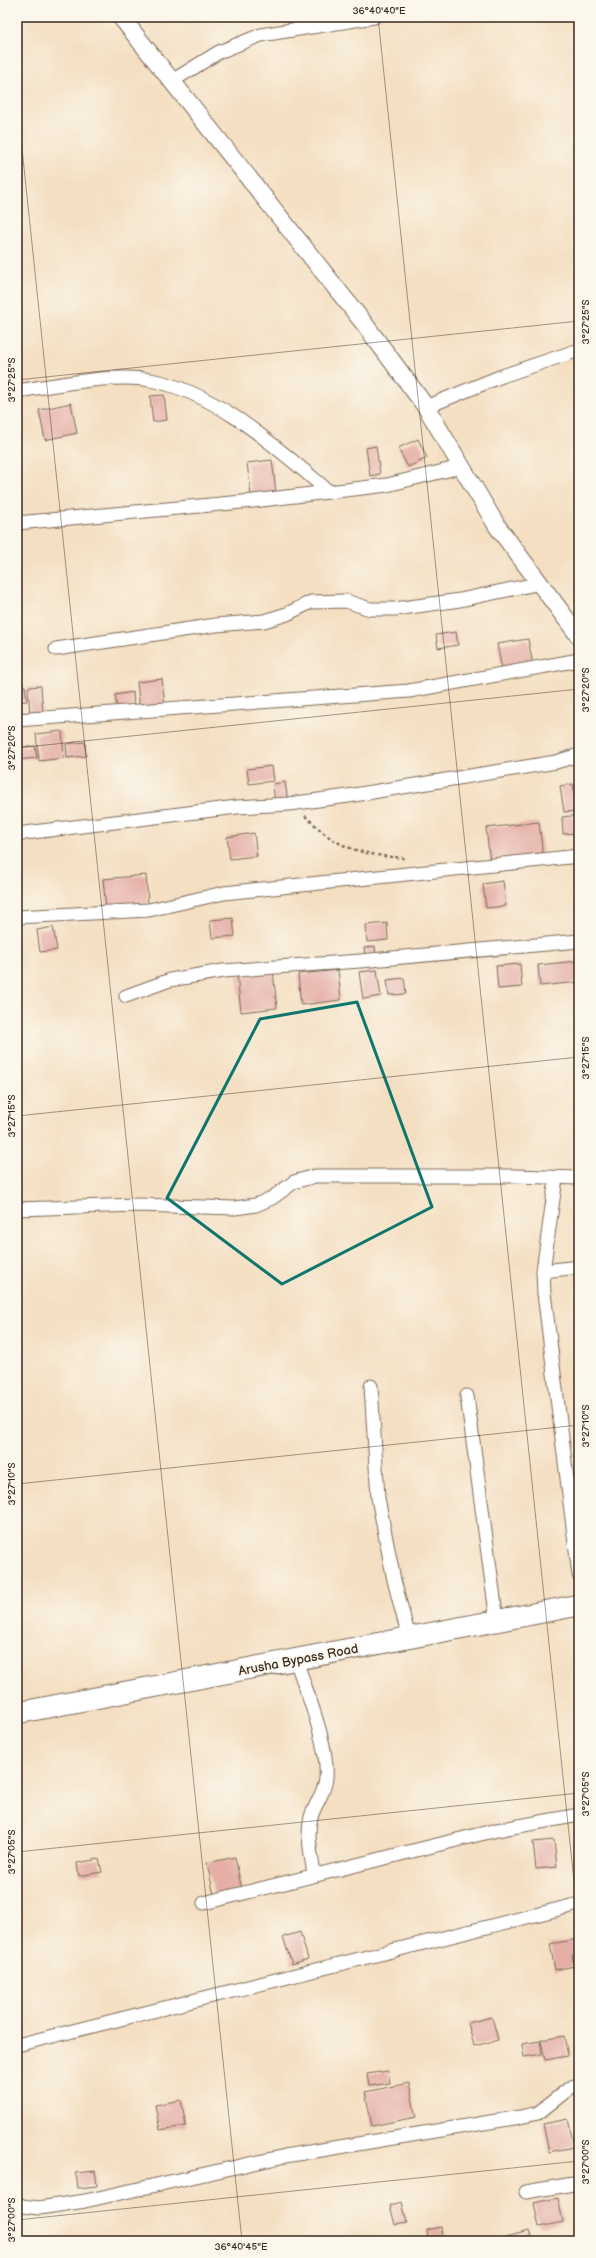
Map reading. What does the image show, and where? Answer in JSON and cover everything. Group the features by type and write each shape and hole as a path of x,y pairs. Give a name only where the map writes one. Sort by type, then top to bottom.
{"main road":[{"name":"Arusha Bypass Road","path":"17,1713 579,1605"}],"street":[{"path":"121,17 363,322 426,407 460,467 497,526 541,583 579,636"},
{"path":"308,27 318,17"},
{"path":"172,81 219,52 261,35 374,17"},
{"path":"426,407 502,376 579,350"},
{"path":"17,391 122,379 149,380 185,390 239,419 328,491"},
{"path":"17,523 253,501 387,485 460,467"},
{"path":"56,648 216,624 264,621 287,614 311,602 346,601 370,609 395,609 460,600 541,583"},
{"path":"17,720 409,691 579,660"},
{"path":"17,834 237,807 289,804 556,762 579,755"},
{"path":"17,917 149,910 224,893 579,856"},
{"path":"126,996 170,980 223,971 360,961 579,941"},
{"path":"17,1209 130,1205 235,1208 256,1205 272,1198 294,1182 315,1176 514,1176 579,1178"},
{"path":"556,1178 543,1271 546,1319 579,1575"},
{"path":"543,1271 579,1267"},
{"path":"371,1386 378,1498 394,1580 409,1638"},
{"path":"467,1396 497,1621"},
{"path":"296,1660 319,1731 326,1777 322,1797 311,1817 309,1837 314,1875"},
{"path":"204,1903 497,1830 579,1815"},
{"path":"17,2045 579,1904"},
{"path":"17,2203 22,2206 39,2208 85,2201 285,2156 520,2117 538,2113 571,2087 579,2085"},
{"path":"526,2192 579,2183"}],"path":[{"path":"289,804 326,835 346,847 376,856 411,859"}],"highlighted area":[{"path":"357,1002 432,1207 282,1284 167,1198 260,1019"}],"building":[{"path":"164,395 167,420 153,422 150,396"},
{"path":"71,403 77,433 45,440 39,410"},
{"path":"418,439 427,458 408,467 398,448"},
{"path":"376,446 380,474 370,476 366,448"},
{"path":"272,460 276,492 251,495 247,463"},
{"path":"456,632 458,645 438,648 436,635"},
{"path":"528,639 534,670 503,675 497,644"},
{"path":"162,679 165,707 140,710 137,682"},
{"path":"25,686 27,701 17,702 17,687"},
{"path":"41,686 43,714 30,715 28,687"},
{"path":"133,692 134,707 117,709 115,695"},
{"path":"62,731 64,758 39,761 36,734"},
{"path":"85,742 86,756 67,758 66,744"},
{"path":"35,746 37,758 17,760 17,747"},
{"path":"272,766 274,781 249,784 247,769"},
{"path":"285,782 288,802 275,804 273,784"},
{"path":"573,784 575,800 579,800 579,811 564,812 560,786"},
{"path":"579,815 579,833 563,834 562,817"},
{"path":"539,822 543,856 490,862 486,828"},
{"path":"254,833 257,856 230,859 227,837"},
{"path":"146,875 148,904 106,908 103,879"},
{"path":"503,881 506,906 486,908 483,884"},
{"path":"233,918 235,936 212,938 210,920"},
{"path":"387,923 388,940 367,942 366,925"},
{"path":"53,927 57,950 40,952 37,930"},
{"path":"375,946 376,955 365,956 364,948"},
{"path":"577,961 579,982 540,986 538,965"},
{"path":"520,964 522,987 498,989 496,966"},
{"path":"338,970 341,1000 301,1005 298,974"},
{"path":"377,970 381,996 363,999 359,972"},
{"path":"273,971 277,1008 241,1012 237,975"},
{"path":"404,978 406,994 389,995 387,980"},
{"path":"554,1840 557,1867 536,1869 533,1842"},
{"path":"235,1857 242,1890 214,1895 207,1863"},
{"path":"99,1859 102,1872 79,1876 77,1863"},
{"path":"300,1932 308,1959 292,1964 283,1937"},
{"path":"578,1939 579,1954 572,1955 574,1966 555,1970 550,1944"},
{"path":"492,2017 498,2040 474,2046 468,2023"},
{"path":"564,2036 568,2056 545,2060 541,2040"},
{"path":"540,2041 542,2054 524,2057 522,2044"},
{"path":"388,2071 390,2083 369,2086 367,2074"},
{"path":"409,2083 416,2117 372,2126 365,2092"},
{"path":"181,2100 186,2126 160,2130 155,2105"},
{"path":"568,2119 574,2147 549,2152 543,2124"},
{"path":"95,2171 97,2186 78,2188 76,2173"},
{"path":"558,2198 563,2222 539,2227 534,2203"},
{"path":"402,2202 407,2223 395,2225 390,2205"},
{"path":"441,2227 443,2241 428,2241 427,2230"},
{"path":"529,2231 532,2241 507,2241 506,2237"}]}
